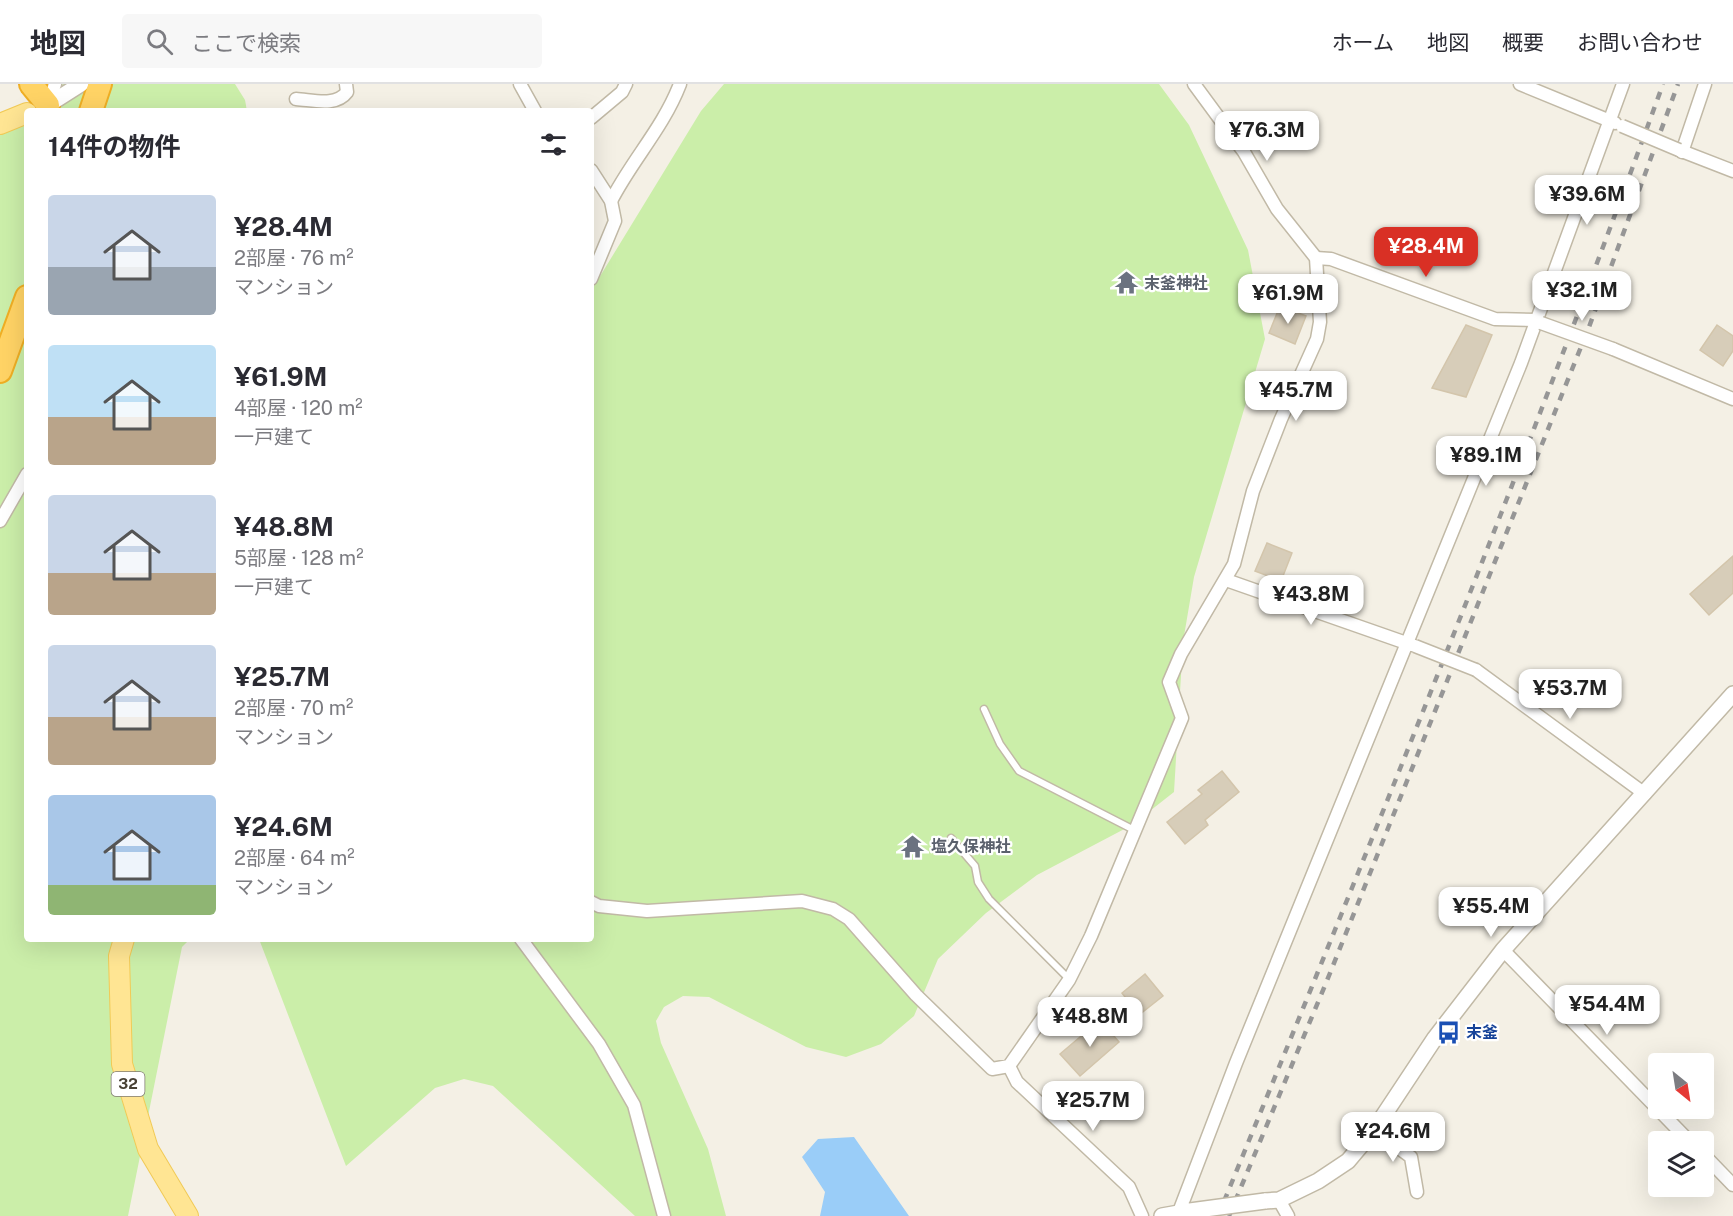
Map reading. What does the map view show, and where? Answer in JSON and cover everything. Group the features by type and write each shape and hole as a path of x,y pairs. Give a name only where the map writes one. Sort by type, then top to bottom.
{"highway":[{"path":"31,84 46,99"},
{"path":"92,108 100,84"},
{"path":"0,371 24,305"}],"main road":[{"path":"0,124 24,114"},
{"name":"32","path":"123,942 119,956 122,1064 148,1149 188,1216"}],"street":[{"path":"46,99 81,84"},
{"path":"296,99 335,101 347,92 346,84"},
{"path":"520,84 533,108"},
{"path":"594,115 622,92 626,84"},
{"path":"611,201 625,174 658,129 680,84"},
{"path":"594,904 647,911 802,901 833,909 849,919 916,995 992,1069 1009,1066 1069,980 1091,936 1136,831 1182,718 1169,682 1181,654 1234,564 1253,491 1317,339 1320,322 1316,258 1277,209 1244,152 1194,84"},
{"path":"1520,84 1733,171"},
{"path":"1184,1211 1236,1063 1410,644 1616,124 1623,84"},
{"path":"1680,151 1705,84"},
{"path":"594,175 611,201 615,221 594,272"},
{"path":"1316,258 1331,259 1495,319 1538,321 1613,349 1733,399"},
{"path":"0,520 24,479"},
{"path":"1226,580 1410,644 1476,670 1645,794"},
{"path":"1162,1216 1272,1200 1318,1181 1348,1161 1374,1130 1435,1038 1503,950 1733,694"},
{"path":"523,942 599,1044 634,1105 664,1216"},
{"path":"1503,950 1679,1131"},
{"path":"1009,1066 1017,1082 1129,1186 1142,1216"},
{"path":"1374,1130 1410,1156 1417,1192"},
{"path":"1714,1165 1733,1185"},
{"path":"1272,1200 1288,1216"}],"lane":[{"path":"984,709 1000,744 1019,771 1136,831"},
{"path":"951,838 975,866 978,882 988,899 1069,980"}],"green space":[{"path":"63,84 235,84 245,100 246,108 32,108"},
{"path":"724,84 1159,84 1189,125 1248,250 1265,339 1194,577 1183,642 1174,792 1132,825 1037,875 986,913 938,959 914,1016 881,1044 846,1057 806,1047 709,997 683,996 664,1007 656,1021 661,1043 708,1149 726,1216 635,1216 493,1086 464,1079 435,1088 346,1166 260,942 594,942 594,286 701,111"},
{"path":"24,114 24,942 187,942 182,947 128,1216 0,1216 0,132"}],"water":[{"path":"854,1137 909,1216 820,1216 825,1192 802,1157 818,1139"}],"building":[{"path":"1280,306 1306,316 1295,344 1269,333"},
{"path":"1466,325 1492,335 1466,397 1432,388"},
{"path":"1717,325 1733,336 1733,351 1723,366 1700,350"},
{"path":"1267,543 1292,553 1281,581 1255,571"},
{"path":"1733,556 1733,593 1709,615 1690,594"},
{"path":"1222,771 1239,792 1205,820 1208,825 1185,844 1167,822 1202,794 1198,790"},
{"path":"1145,974 1163,996 1139,1015 1122,993"},
{"path":"1100,1020 1119,1042 1080,1076 1060,1054"}],"railway":[{"path":"1218,1216 1502,511 1663,84"},
{"path":"1229,1216 1326,983 1589,327 1678,84"}],"place":[{"name":"末釜神社","path":"1126,283"},
{"name":"塩久保神社","path":"913,846"},
{"name":"末釜","path":"1448,1032"}]}
